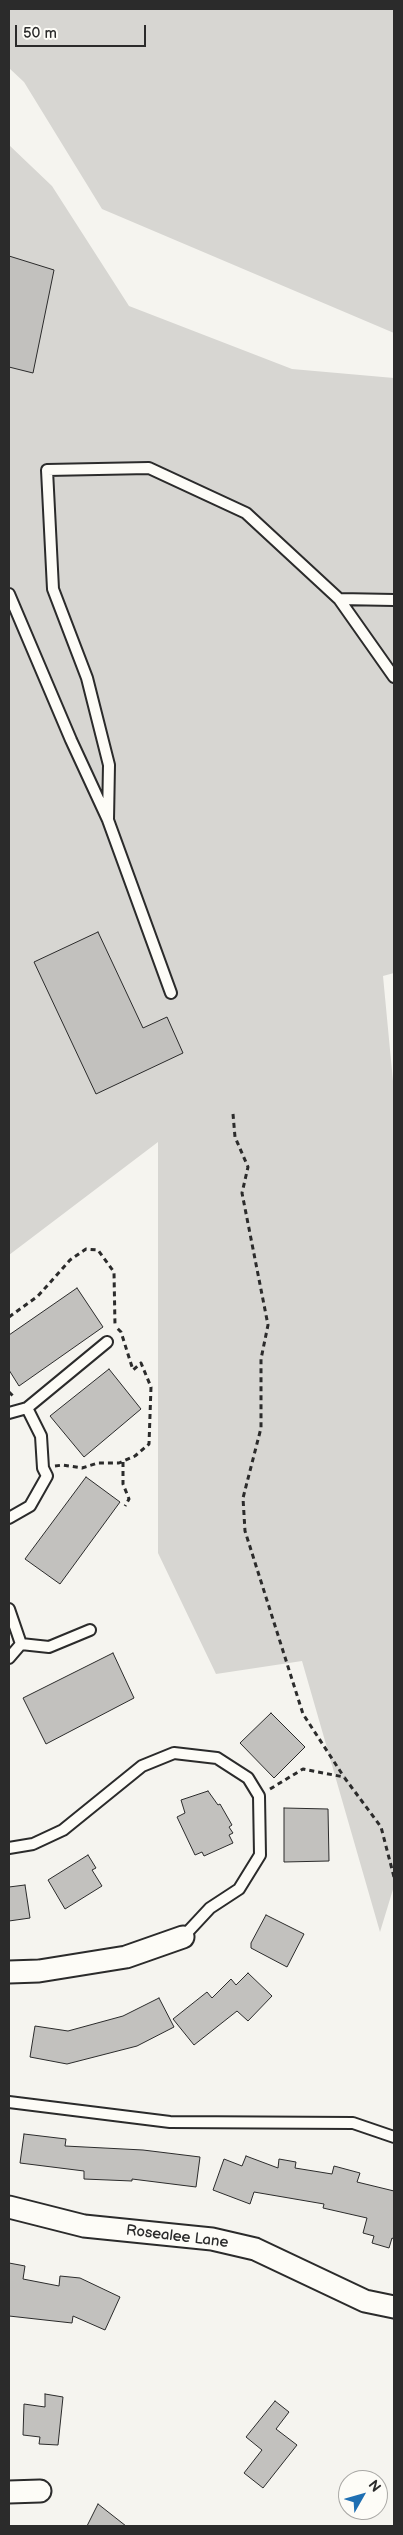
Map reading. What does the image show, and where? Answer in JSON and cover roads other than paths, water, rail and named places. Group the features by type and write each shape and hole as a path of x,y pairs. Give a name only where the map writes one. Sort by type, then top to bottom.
{"street":[{"path":"9,1972 39,1971 126,1957 183,1937"},
{"name":"Rosealee Lane","path":"9,2207 84,2226 212,2239 255,2249 365,2301 394,2307"},
{"path":"9,2492 40,2492"}],"lane":[{"path":"108,820 110,766 87,678 53,589 46,470 149,468 246,512 339,599 394,677"},
{"path":"9,594 71,740 108,820 172,993"},
{"path":"339,599 394,600"},
{"path":"9,1413 27,1408 106,1342"},
{"path":"9,1518 30,1506 47,1476 43,1468 41,1436 27,1408"},
{"path":"9,1609 21,1644"},
{"path":"21,1644 49,1648 90,1630"},
{"path":"9,1658 21,1644"},
{"path":"9,1848 33,1844 63,1830 142,1766 174,1753 217,1758 248,1778 259,1796 260,1855 239,1889 210,1908 183,1937"},
{"path":"9,2102 170,2122 353,2122 394,2137"}]}
